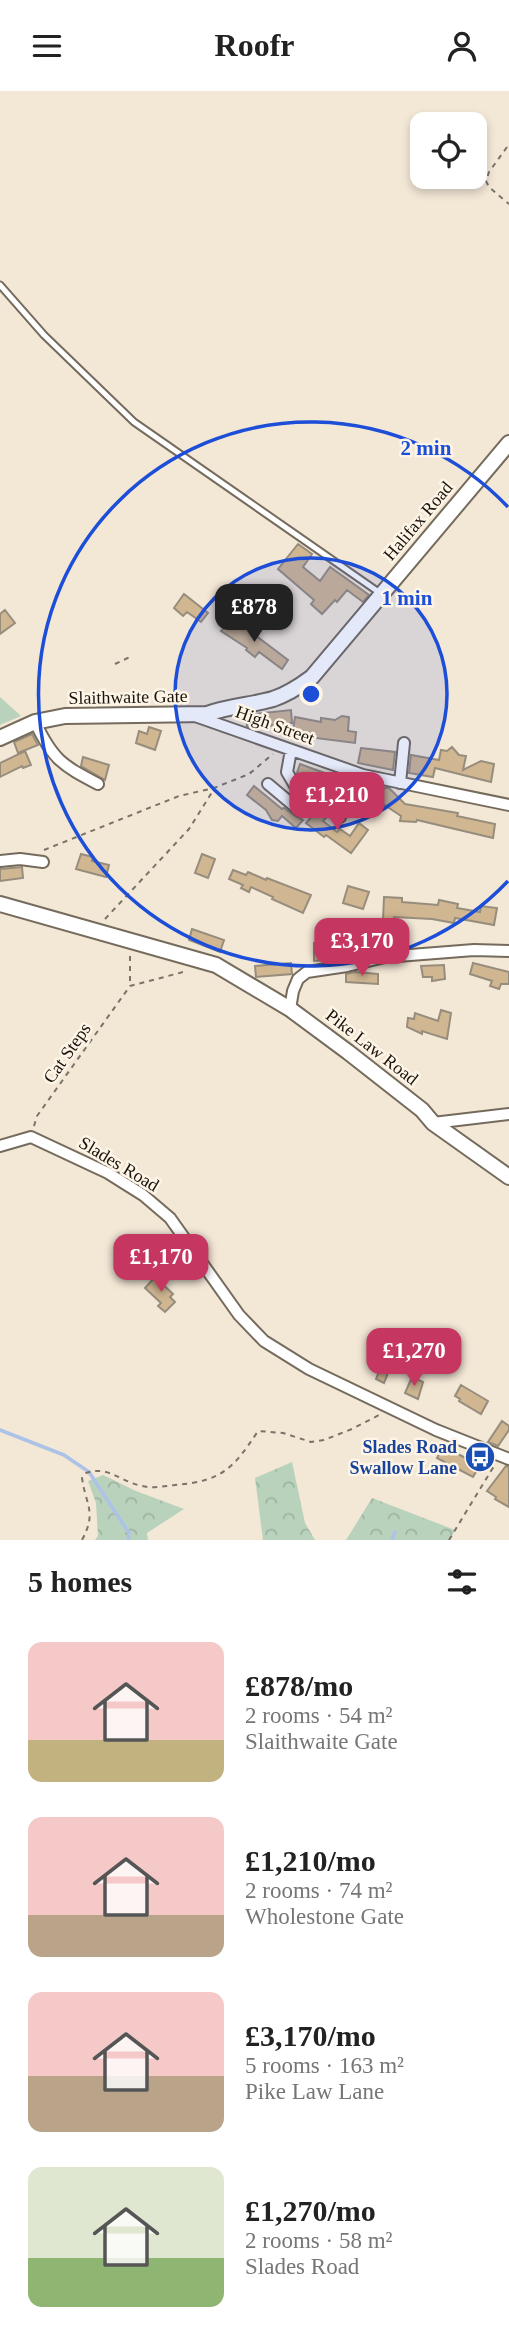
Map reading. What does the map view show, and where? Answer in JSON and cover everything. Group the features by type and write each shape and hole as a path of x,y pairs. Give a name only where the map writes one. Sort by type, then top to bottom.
{"street":[{"name":"Halifax Road","path":"358,623 509,443"},
{"name":"Slaithwaite Gate","path":"0,738 35,722 65,716 193,716 272,699 292,692 312,677 358,623"},
{"name":"High Street","path":"193,716 363,775 509,805"},
{"path":"35,722 47,747 66,767 98,784"},
{"path":"400,783 404,743"},
{"path":"286,748 287,772 294,784 340,817"},
{"path":"268,784 299,810 306,811 316,800"},
{"path":"0,861 20,859 43,862"},
{"name":"Pike Law Road","path":"0,904 216,965 290,1009 368,1067 433,1123 503,1170"},
{"path":"290,1009 298,979 307,972 385,957 474,950 509,951"},
{"path":"433,1123 509,1114"},
{"path":"0,1146 31,1137"},
{"name":"Slades Road","path":"31,1137 108,1173 143,1195 170,1218 239,1315 264,1341 309,1369 504,1458"}],"lane":[{"path":"0,285 44,335 134,422 383,595"}],"path":[{"path":"507,147 489,172 486,181 489,187 509,204"},
{"path":"115,664 132,656"},
{"path":"45,850 180,796 214,788 249,775 286,748"},
{"path":"95,930 189,829 214,788"},
{"path":"130,940 130,986 192,970"},
{"name":"Cat Steps","path":"31,1137 37,1116 130,986"},
{"path":"82,1540 90,1522 91,1510 82,1478 86,1473 105,1470 130,1482 154,1487 200,1482 231,1468 258,1431 271,1431 312,1442 324,1440 394,1410"},
{"path":"449,1540 483,1481 504,1458"}],"green space":[{"path":"0,697 21,716 0,725"},
{"path":"292,1462 305,1523 315,1540 263,1540 255,1478"},
{"path":"103,1475 184,1509 147,1533 148,1540 95,1540 98,1536 96,1503 88,1481"},
{"path":"372,1498 455,1530 450,1540 346,1540"}],"building":[{"path":"298,544 312,554 303,567 320,581 330,567 369,595 363,602 347,590 322,614 311,604 314,600 278,569"},
{"path":"184,594 208,613 201,622 187,612 183,616 174,608"},
{"path":"5,610 15,623 0,634 0,614"},
{"path":"230,621 241,629 243,626 288,660 282,669 259,652 255,657 247,648 221,631"},
{"path":"291,710 292,723 252,728 247,726 245,715"},
{"path":"342,716 349,717 348,731 356,732 355,743 292,735 295,717 321,722 321,718 335,720"},
{"path":"149,727 161,731 155,750 136,743 139,731 147,734"},
{"path":"32,734 38,745 18,753 14,742"},
{"path":"452,747 459,755 466,756 463,770 481,761 494,764 491,782 435,768 433,777 409,773 411,755 439,760 441,750 447,751"},
{"path":"361,748 395,752 393,770 358,763"},
{"path":"25,751 31,765 22,766 0,777 0,763"},
{"path":"83,757 109,765 105,780 81,766"},
{"path":"300,764 325,773 324,776 358,792 353,803 342,798 340,802 328,796 330,793 321,787 310,783 311,780 298,776"},
{"path":"254,786 282,809 303,820 296,828 282,816 278,821 272,820 266,810 247,795"},
{"path":"389,788 405,804 458,813 457,816 495,824 493,838 417,820 400,821 401,816 383,804 378,809 368,798"},
{"path":"317,810 327,817 323,821 337,832 340,829 350,836 359,823 368,830 351,853 306,823"},
{"path":"81,854 93,857 92,861 109,865 106,877 76,869"},
{"path":"202,854 215,859 208,878 195,873"},
{"path":"22,867 23,878 0,881 0,869"},
{"path":"233,870 246,875 248,872 266,880 267,878 311,895 303,913 251,887 249,892 241,888 243,885 229,879"},
{"path":"348,886 369,892 363,909 343,903"},
{"path":"384,897 402,898 402,902 438,905 439,900 458,904 457,908 480,912 481,906 497,908 494,925 455,918 454,923 394,917 394,920 383,920"},
{"path":"192,929 224,940 220,952 189,940"},
{"path":"314,943 338,944 338,959 314,961"},
{"path":"291,963 292,974 256,977 255,966"},
{"path":"473,963 509,972 509,984 501,984 499,989 490,986 492,981 470,974"},
{"path":"444,965 445,979 432,981 432,977 423,977 421,966"},
{"path":"346,974 378,974 378,984 346,982"},
{"path":"441,1010 451,1013 447,1039 422,1031 422,1034 407,1027 408,1018 414,1019 415,1013 438,1021"},
{"path":"155,1277 173,1294 170,1297 175,1302 165,1312 158,1306 161,1303 145,1288"},
{"path":"380,1369 388,1373 384,1383 376,1379"},
{"path":"412,1377 423,1382 418,1399 405,1393"},
{"path":"461,1385 488,1401 481,1414 455,1396"},
{"path":"502,1421 509,1426 509,1430 498,1446 488,1442"},
{"path":"443,1446 475,1463 473,1467 477,1470 473,1477 437,1458"},
{"path":"506,1466 509,1467 509,1507 487,1491"}],"waterway":[{"path":"0,1430 64,1455 89,1472 129,1533 128,1540"},
{"path":"392,1540 395,1532"}],"place":[{"name":"Slades Road Swallow Lane","path":"480,1457"}]}
